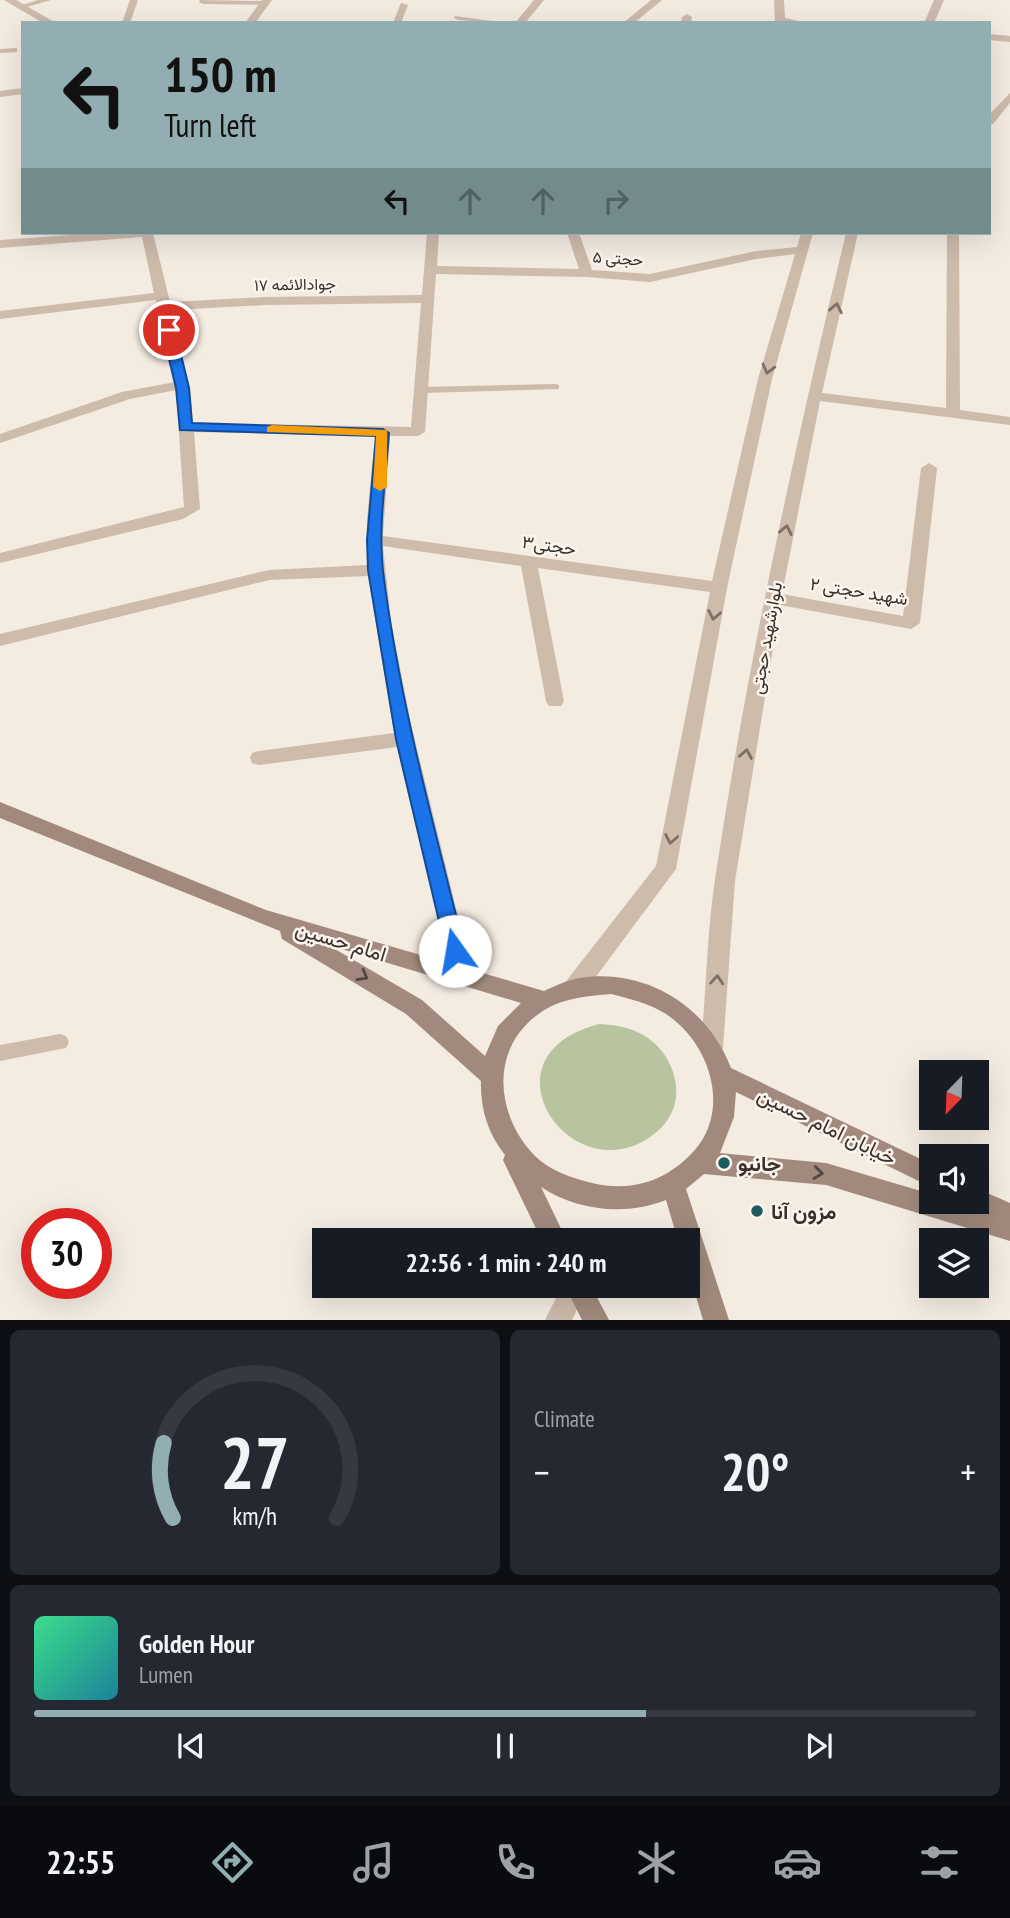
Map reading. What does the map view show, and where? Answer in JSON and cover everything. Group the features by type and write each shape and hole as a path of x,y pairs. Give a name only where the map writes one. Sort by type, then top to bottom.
{"street":[{"path":"9,0 47,21"},
{"path":"522,21 539,0"},
{"path":"631,21 657,0"},
{"path":"930,21 939,0"},
{"path":"776,1 780,21"},
{"path":"251,21 265,2"},
{"path":"991,37 1010,40"},
{"path":"0,94 21,91"},
{"path":"991,120 1010,96"},
{"path":"0,244 119,235"},
{"path":"0,558 190,512 192,509 182,385 145,235"},
{"path":"185,427 418,432 433,235"},
{"path":"574,235 587,273"},
{"path":"575,988 666,869 719,588 765,379 806,235"},
{"name":"بلوارشهید حجتی","path":"712,1048 725,881 773,598 814,396 852,235"},
{"path":"953,235 953,413"},
{"name":"حجتی ۵","path":"430,270 587,273 650,278 756,255 801,250"},
{"name":"جوادالائمه ۱۷","path":"0,315 161,301 428,299"},
{"path":"0,439 127,395 182,385"},
{"path":"814,396 1010,421"},
{"path":"383,433 374,540 376,570 404,739 462,978"},
{"name":"شهید حجتی ۲","path":"773,598 911,623 929,468"},
{"name":"حجتی۳","path":"374,540 719,588"},
{"path":"528,561 555,701"},
{"path":"0,640 269,575 376,570"},
{"path":"259,758 404,739"},
{"name":"امام حسین","path":"0,810 262,917 542,1000"},
{"name":"امام حسین","path":"262,917 414,1007 490,1075"},
{"path":"509,1147 538,1176 581,1196 629,1199 673,1185 701,1163 715,1143 723,1121 726,1098 723,1075 712,1048 684,1015 646,993 611,985 575,988 542,1000 518,1018 501,1041 490,1075 492,1112 509,1147 549,1228"},
{"name":"خیابان امام حسین","path":"723,1075 919,1171"},
{"name":"خیابان امام حسین","path":"701,1163 826,1174 1010,1229"},
{"path":"673,1185 716,1320"},
{"path":"989,1205 1010,1215"},
{"path":"558,1320 570,1298"},
{"path":"583,1298 596,1320"}],"lane":[{"path":"20,7 47,0"},
{"path":"126,21 134,0"},
{"path":"203,2 265,2"},
{"path":"398,21 404,5"},
{"path":"458,18 478,21"},
{"path":"0,51 13,50"},
{"path":"421,390 555,387"},
{"path":"0,1053 60,1042"}],"green space":[{"path":"599,1024 628,1029 654,1043 669,1062 676,1085 674,1108 659,1130 640,1143 611,1150 584,1145 562,1130 546,1109 540,1085 545,1061 564,1039"}],"slow traffic":[{"path":"272,429 383,433 380,487"}],"place":[{"name":"جانبو","path":"724,1163"},
{"name":"مزون آنا","path":"757,1211"}],"route":[{"path":"169,330 183,388 185,427 383,433 374,540 376,570 404,739 455,951"}]}
